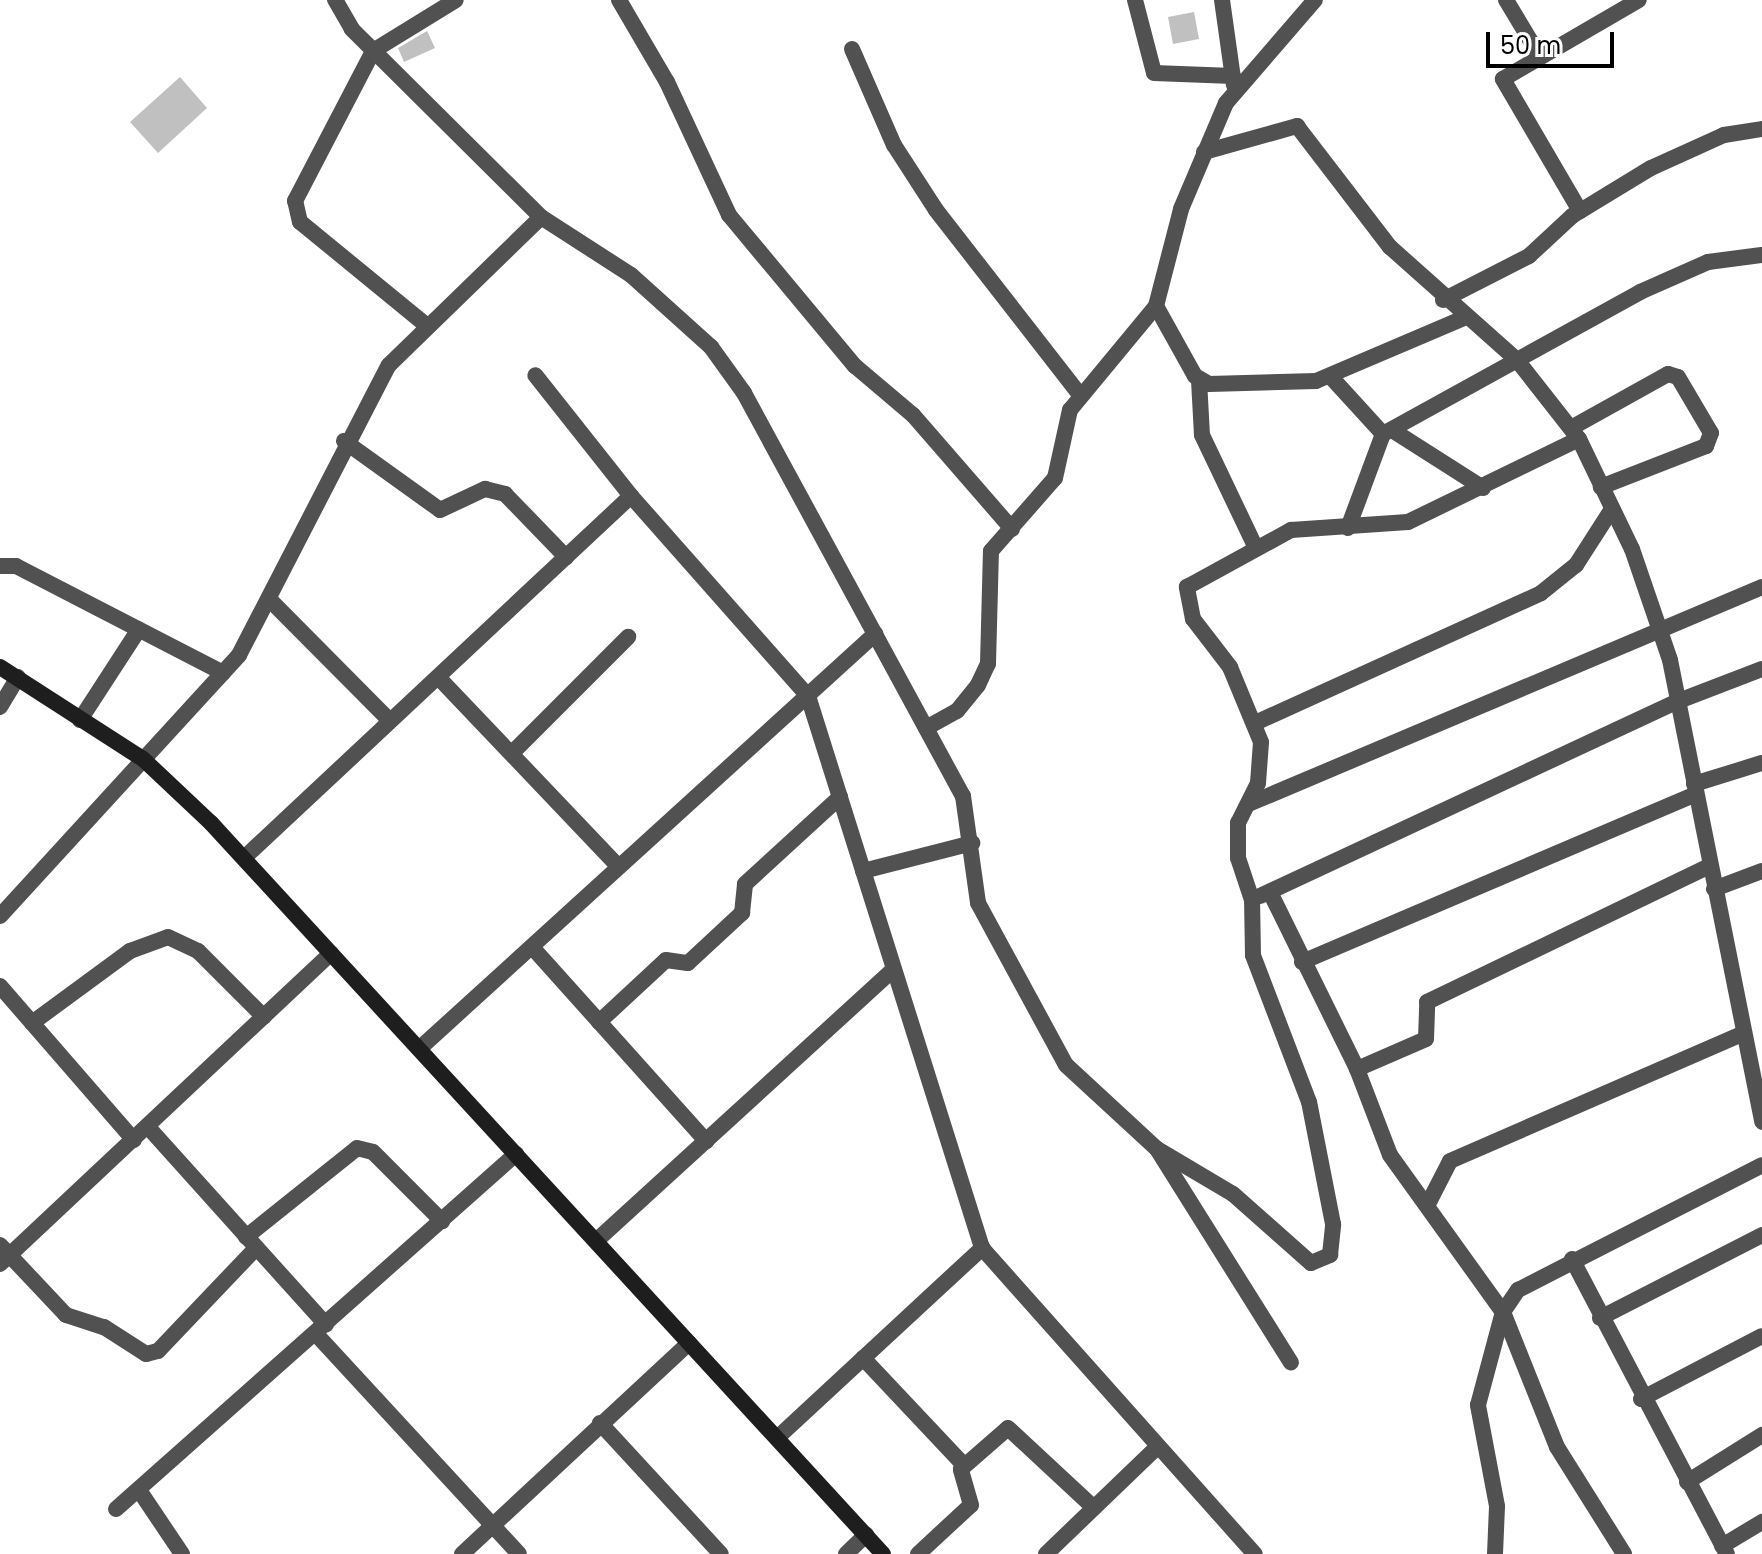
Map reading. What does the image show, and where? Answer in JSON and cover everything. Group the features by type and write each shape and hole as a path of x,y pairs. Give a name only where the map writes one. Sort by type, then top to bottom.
{"main road":[{"path":"0,667 143,759 244,858 883,1554"}],"street":[{"path":"335,0 373,51 541,217 631,275 711,347 818,522 970,810 978,903 1044,1034 1107,1108 1157,1149 1233,1194 1300,1258 1318,1263 1330,1255 1333,1224 1316,1132 1261,985 1252,900 1236,839 1262,765 1255,723 1230,667 1193,619 1187,593 1198,577 1291,530 1408,522 1483,488 1668,374 1684,386 1711,433 1706,446 1601,487"},
{"path":"426,325 356,272 300,222 297,209 373,51 456,0"},
{"path":"619,0 667,82 729,215 855,366 913,415 1012,529"},
{"path":"1135,0 1154,73 1234,83"},
{"path":"1222,0 1234,83"},
{"path":"926,728 957,711 983,675 988,563 1063,464 1064,422 1080,395 1156,306 1204,152 1234,83 1315,0"},
{"path":"1506,0 1539,55"},
{"path":"1580,211 1535,124 1504,85 1507,74 1639,0"},
{"path":"852,49 894,145 936,210 1080,395"},
{"path":"1204,152 1297,126 1364,217 1443,300 1517,360 1575,434 1612,509 1661,626 1762,1122"},
{"path":"1443,300 1529,256 1580,211 1696,146 1762,129"},
{"path":"0,916 223,673 270,600 344,441 389,365 426,325 541,217"},
{"path":"1348,528 1388,432 1517,360 1708,262 1762,255"},
{"path":"1156,306 1199,380 1202,435 1256,548"},
{"path":"1199,380 1278,386 1331,377 1466,317"},
{"path":"535,375 631,496 808,696 982,1248 1255,1554"},
{"path":"1331,377 1388,432 1483,488"},
{"path":"344,441 440,510 485,489 505,494 566,557"},
{"path":"244,858 631,496"},
{"path":"1255,723 1541,593 1576,565 1612,509"},
{"path":"0,566 16,566 223,673"},
{"path":"1251,803 1661,626 1762,587"},
{"path":"270,600 390,721"},
{"path":"80,720 139,629"},
{"path":"419,1049 875,634"},
{"path":"513,752 628,637"},
{"path":"1252,900 1676,702 1762,669"},
{"path":"0,707 18,677"},
{"path":"438,677 513,752 619,867"},
{"path":"1302,962 1695,789 1762,763"},
{"path":"599,1022 663,962 688,963 742,913 745,884 840,797"},
{"path":"863,871 972,843"},
{"path":"1357,1069 1426,1039 1427,1002 1710,866"},
{"path":"1714,889 1762,871"},
{"path":"1270,892 1357,1069 1390,1155 1503,1312 1557,1447 1624,1554"},
{"path":"32,1023 130,951 168,937 198,951 264,1017"},
{"path":"532,947 706,1141"},
{"path":"331,953 134,1140 3,1255 66,1315 104,1327 146,1354 158,1351 251,1243 357,1148 373,1152 442,1221"},
{"path":"596,1241 893,970"},
{"path":"0,986 134,1140"},
{"path":"1428,1204 1450,1161 1742,1034"},
{"path":"148,1127 251,1243 492,1527 519,1554"},
{"path":"1157,1149 1291,1363"},
{"path":"116,1509 516,1154"},
{"path":"1495,1554 1497,1506 1478,1405 1503,1312 1528,1280 1762,1165"},
{"path":"1600,1318 1762,1235"},
{"path":"777,1438 982,1248"},
{"path":"1572,1259 1641,1399 1725,1550 1762,1522"},
{"path":"1641,1399 1762,1336"},
{"path":"462,1554 689,1343"},
{"path":"863,1358 964,1465 971,1505 918,1554"},
{"path":"600,1423 721,1554"},
{"path":"964,1465 1014,1429 1094,1508"},
{"path":"1687,1482 1762,1435"},
{"path":"1046,1554 1157,1447"},
{"path":"139,1490 182,1554"},
{"path":"846,1554 866,1535"}],"building":[{"path":"1194,12 1199,39 1173,44 1168,17"},
{"path":"427,31 435,48 404,62 398,48"},
{"path":"180,77 207,108 158,153 130,122"}]}
